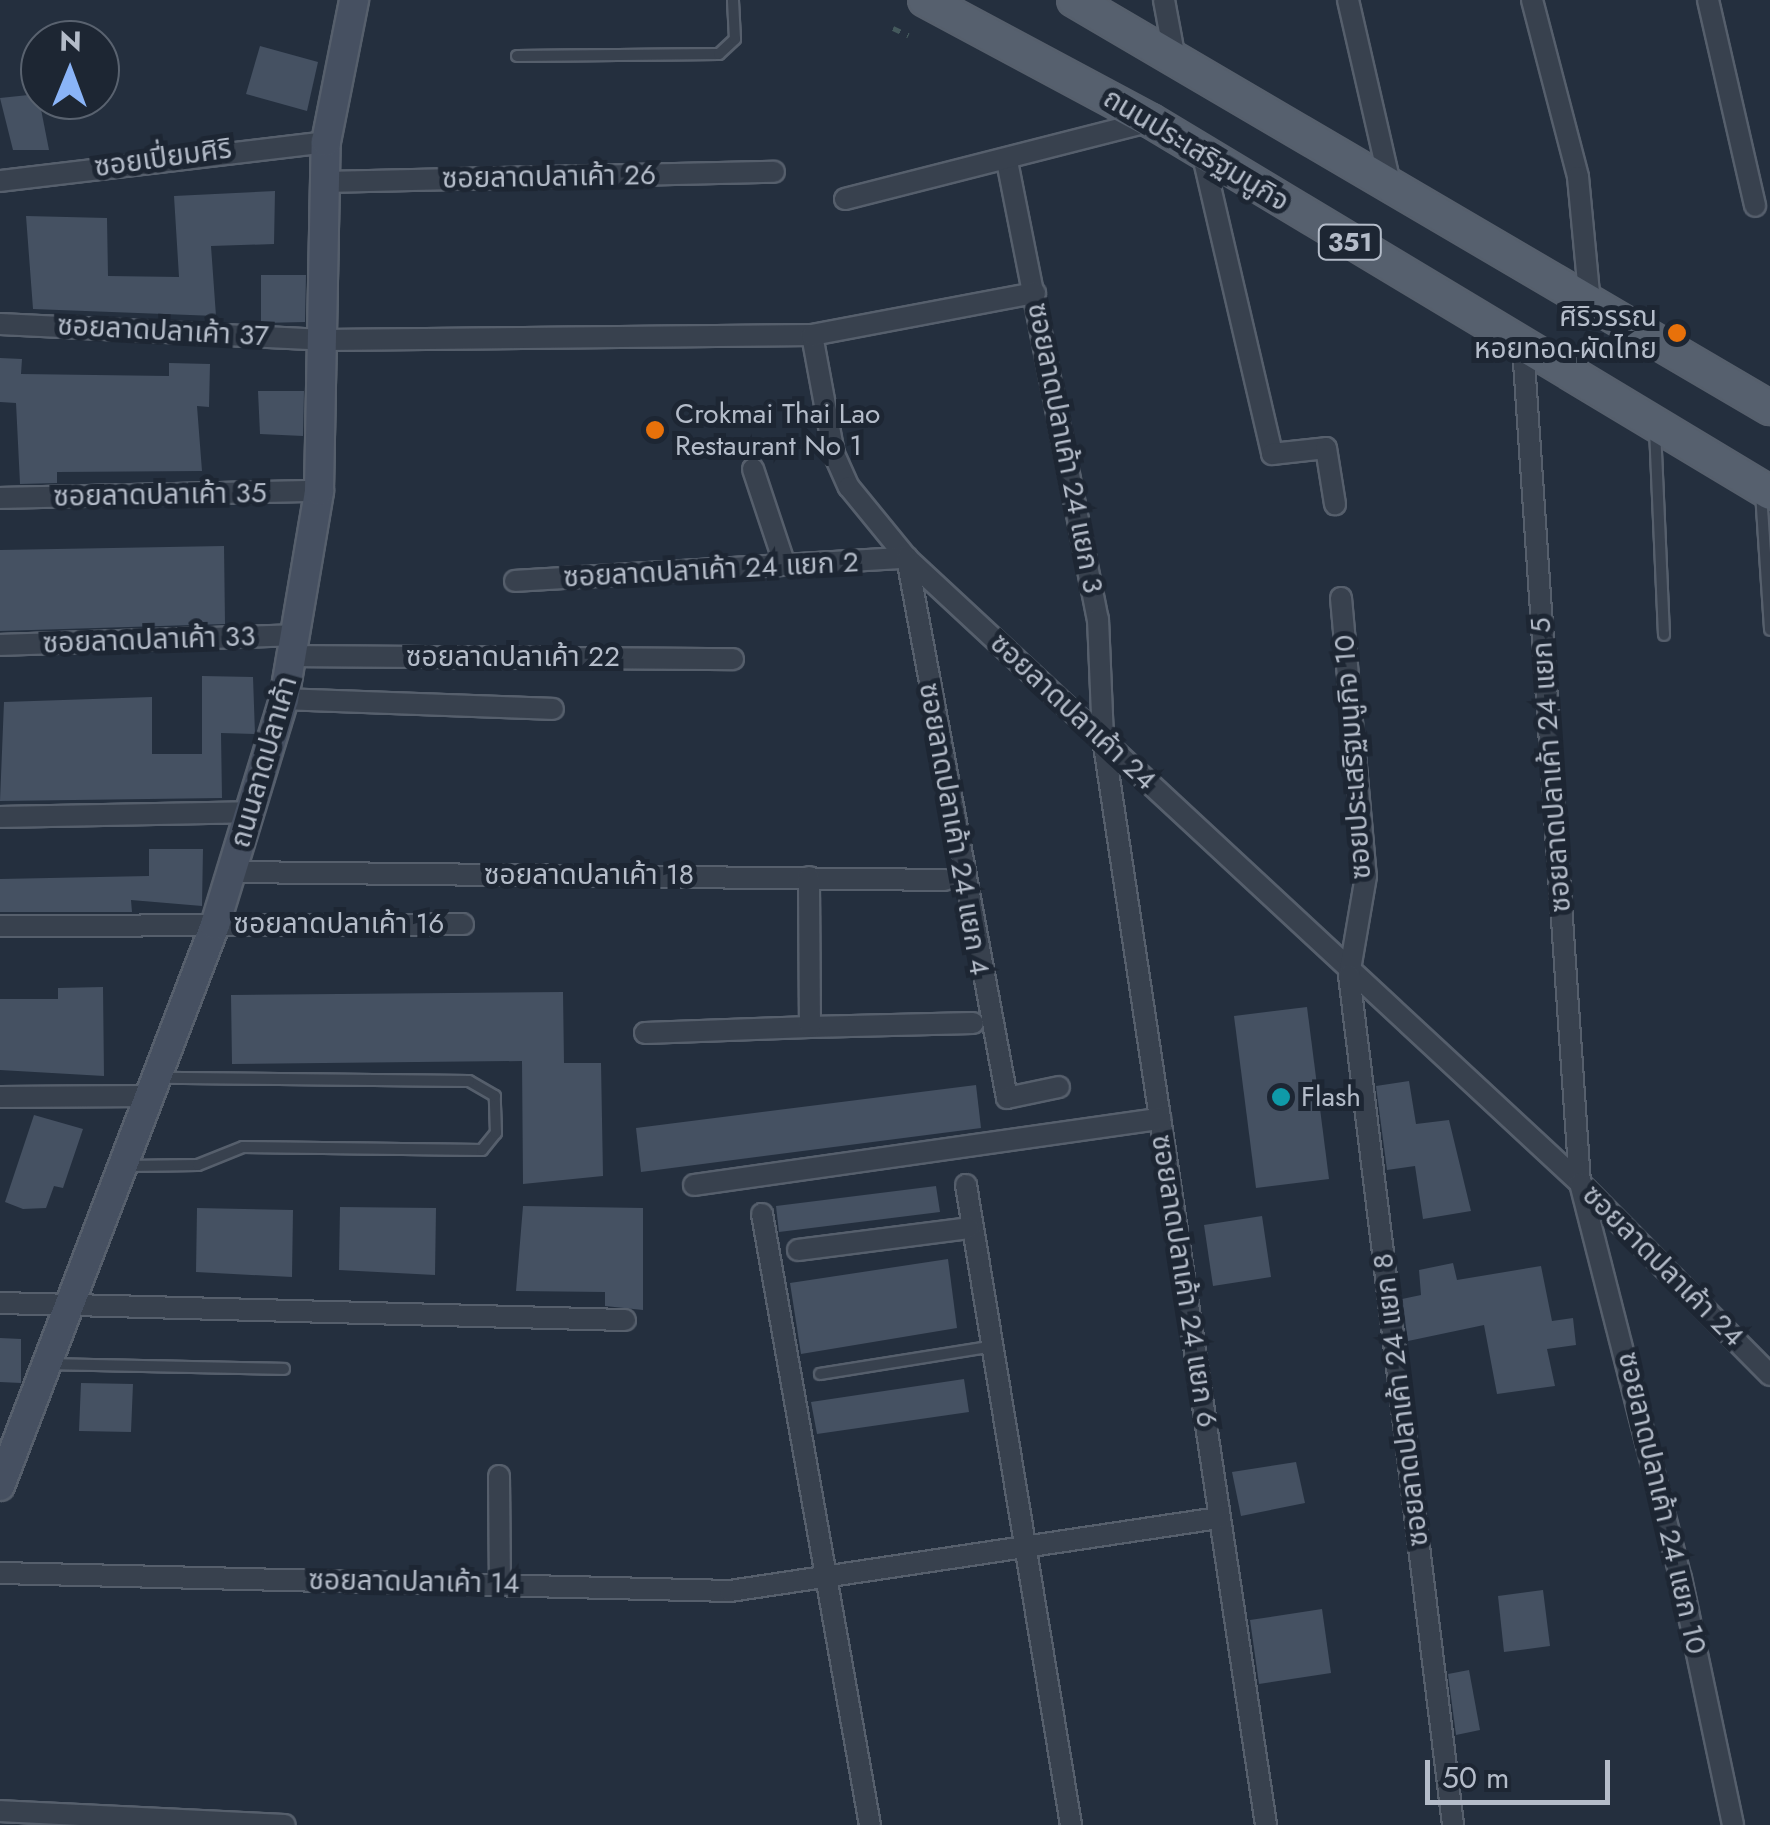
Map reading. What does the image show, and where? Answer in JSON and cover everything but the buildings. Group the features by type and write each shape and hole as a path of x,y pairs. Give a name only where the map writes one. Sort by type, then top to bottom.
{"main road":[{"name":"ถนนลาดปลาเค้า","path":"0,1486 66,1304 215,925 284,699 319,491 326,142 354,0"},
{"name":"ถนนประเสริฐมนูกิจ","path":"925,0 1151,121 1766,490"},
{"name":"351","path":"1074,0 1174,54 1390,188 1770,408"}],"street":[{"path":"1164,0 1174,54"},
{"path":"1348,0 1390,188"},
{"path":"1532,0 1578,177 1590,305"},
{"path":"1708,0 1755,206"},
{"path":"845,198 1006,161 1151,121"},
{"name":"ซอยเปี่ยมศิริ","path":"0,180 326,142"},
{"path":"1202,152 1272,454 1326,448 1335,504"},
{"name":"ซอยลาดปลาเค้า 24 แยก 3","path":"1006,161 1098,619 1103,738"},
{"name":"ซอยลาดปลาเค้า 26","path":"324,182 774,172"},
{"path":"325,340 812,335 1035,293"},
{"name":"ซอยลาดปลาเค้า 37","path":"0,324 325,340"},
{"name":"ซอยลาดปลาเค้า 24","path":"812,335 834,454 849,486 907,558 1103,738 1349,976 1580,1183 1770,1375"},
{"name":"ซอยลาดปลาเค้า 24 แยก 5","path":"1522,347 1580,1183"},
{"path":"753,469 785,565"},
{"name":"ซอยลาดปลาเค้า 35","path":"0,498 319,491"},
{"name":"ซอยลาดปลาเค้า 24 แยก 2","path":"515,581 907,558"},
{"name":"ซอยลาดปลาเค้า 24 แยก 4","path":"907,558 1007,1098 1059,1086"},
{"name":"ซอยประเสริฐมนูกิจ 10","path":"1341,598 1366,876 1349,976"},
{"name":"ซอยลาดปลาเค้า 33","path":"0,645 296,645"},
{"name":"ซอยลาดปลาเค้า 22","path":"296,645 733,659"},
{"path":"284,699 553,709"},
{"name":"ซอยลาดปลาเค้า 24 แยก 6","path":"1103,738 1266,1825"},
{"path":"0,817 251,812"},
{"name":"ซอยลาดปลาเค้า 18","path":"233,872 946,880"},
{"path":"809,877 810,1027"},
{"name":"ซอยลาดปลาเค้า 16","path":"0,926 463,924"},
{"name":"ซอยลาดปลาเค้า 24 แยก 8","path":"1349,976 1453,1825"},
{"path":"645,1032 972,1023"},
{"path":"0,1097 150,1087"},
{"path":"694,1184 1160,1119"},
{"name":"ซอยลาดปลาเค้า 24 แยก 10","path":"1580,1183 1672,1541 1733,1825"},
{"path":"966,1185 988,1346 1071,1825"},
{"path":"762,1214 870,1825"},
{"path":"798,1250 970,1228"},
{"path":"0,1303 625,1320"},
{"path":"499,1476 500,1583"},
{"name":"ซอยลาดปลาเค้า 14","path":"0,1574 730,1590 1220,1518"},
{"path":"0,1811 284,1825"}],"lane":[{"path":"517,56 719,54 735,39 733,0"},
{"path":"1655,424 1664,635"},
{"path":"1766,490 1770,630"},
{"path":"119,1166 198,1165 243,1147 482,1150 496,1133 495,1096 469,1081 150,1087"},
{"path":"820,1374 988,1346"},
{"path":"44,1364 284,1369"}],"path":[{"path":"893,28 908,34 900,35"}],"place":[{"name":"ศิริวรรณ หอยทอด-ผัดไทย","path":"1677,333"},
{"name":"Crokmai Thai Lao Restaurant No 1","path":"655,430"},
{"name":"Flash","path":"1281,1097"}]}
